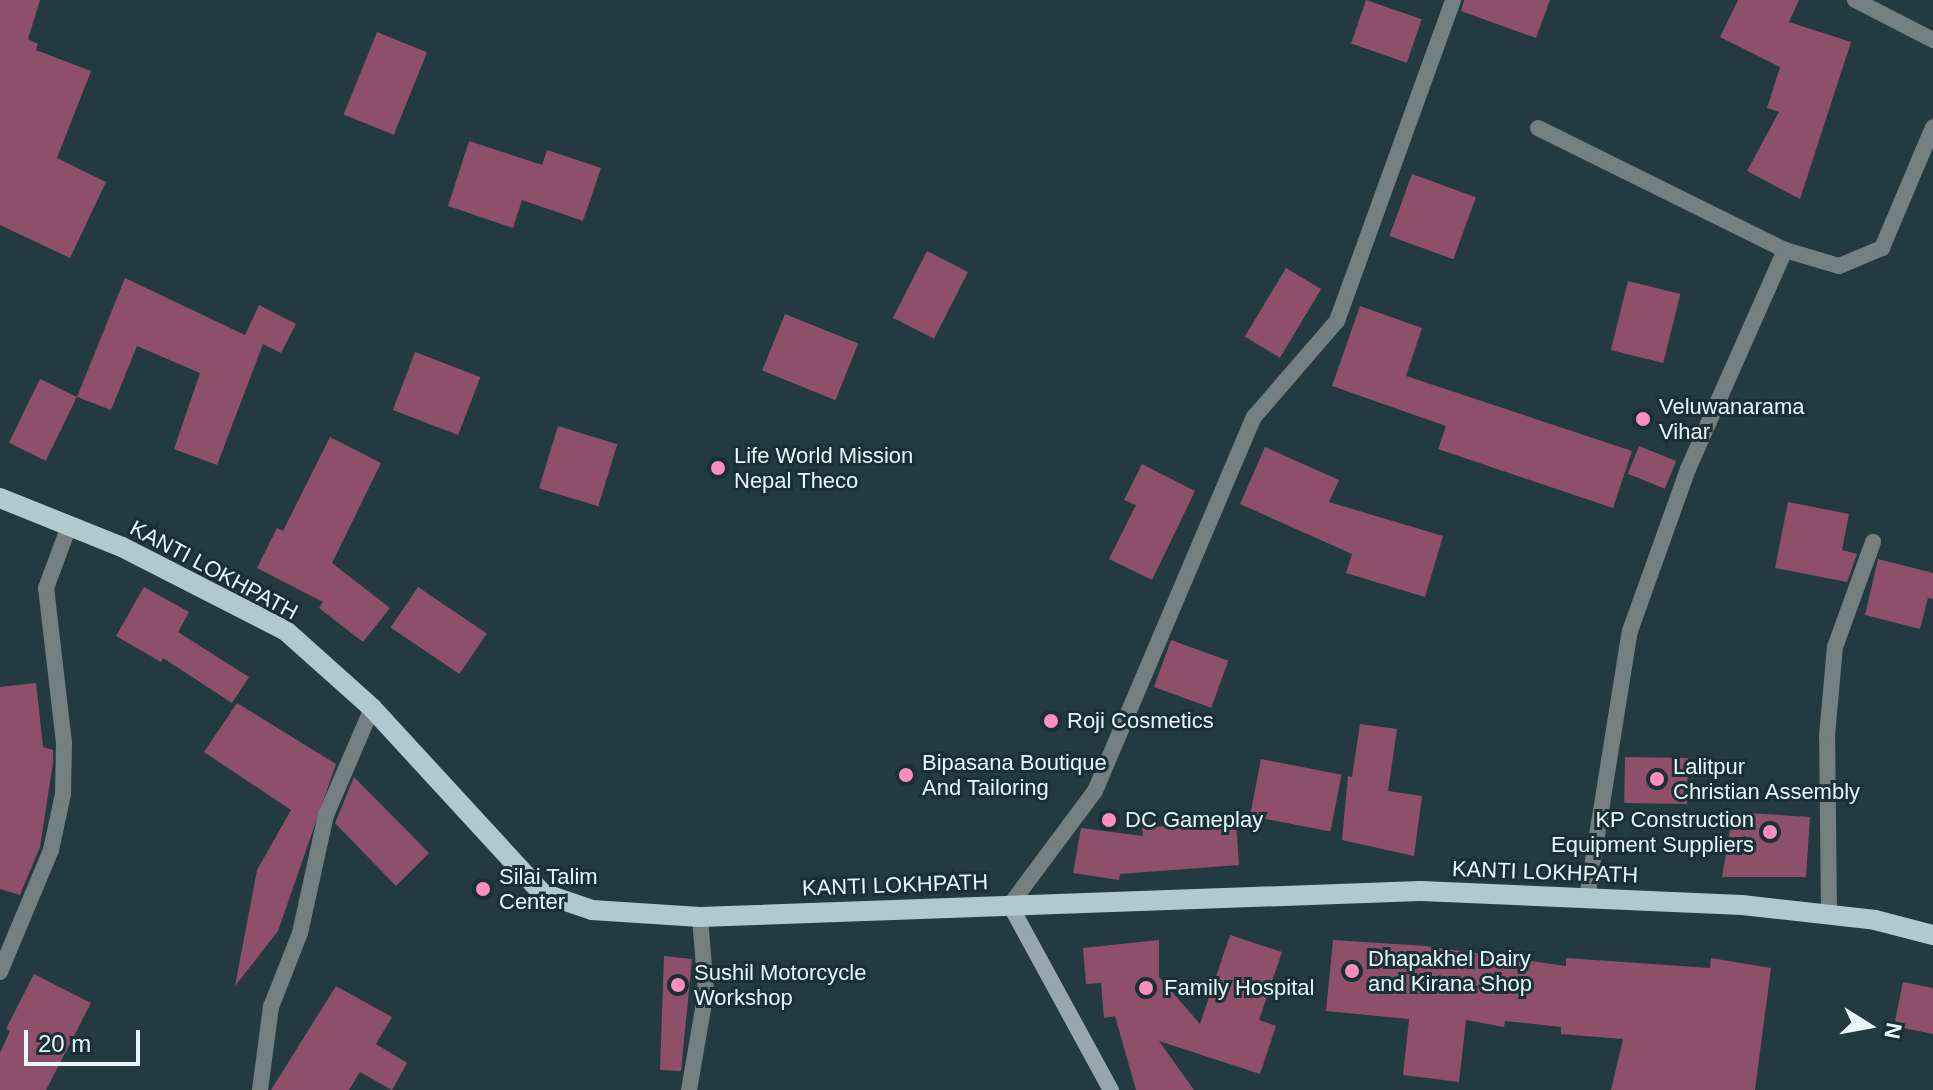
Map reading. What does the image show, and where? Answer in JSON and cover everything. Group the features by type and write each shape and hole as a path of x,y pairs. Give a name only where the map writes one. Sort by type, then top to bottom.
{"main road":[{"name":"KANTI LOKHPATH","path":"0,498 69,526 286,631 372,708 542,893 592,910 700,917 1421,891 1587,898 1829,915 1933,935"},
{"path":"1010,905 1111,1090"}],"street":[{"path":"1010,905 1095,791 1254,417 1337,321 1453,0"},
{"path":"1855,0 1933,40"},
{"path":"1538,128 1785,250 1839,266 1882,248 1933,127"},
{"path":"1587,898 1630,631 1688,469 1785,250"},
{"path":"0,972 51,850 63,794 64,743 46,588 69,526"},
{"path":"1829,915 1827,736 1835,647 1873,542"},
{"path":"260,1090 271,1007 300,933 326,815 372,708"},
{"path":"689,1090 706,992 700,917"}],"building":[{"path":"0,0 40,0 28,39 38,44 36,50 91,71 57,158 106,182 70,258 0,225"},
{"path":"1366,0 1422,19 1407,63 1351,43"},
{"path":"1464,0 1550,0 1536,38 1461,11"},
{"path":"1738,0 1799,0 1789,22 1851,42 1800,199 1747,171 1779,112 1767,108 1780,67 1720,37"},
{"path":"377,32 427,52 394,135 344,115"},
{"path":"469,141 542,165 547,150 601,168 583,221 522,200 513,228 448,206"},
{"path":"1412,174 1476,197 1453,259 1389,236"},
{"path":"927,251 968,272 934,339 893,318"},
{"path":"1286,268 1321,289 1280,358 1245,337"},
{"path":"125,278 245,335 259,305 296,324 281,353 263,344 217,465 174,449 200,373 137,346 111,410 77,397"},
{"path":"1628,281 1680,294 1663,363 1611,350"},
{"path":"1360,306 1422,328 1406,376 1632,451 1613,508 1438,449 1446,426 1332,386"},
{"path":"785,314 858,344 835,400 762,371"},
{"path":"415,352 480,377 458,435 393,410"},
{"path":"40,379 77,397 46,461 9,443"},
{"path":"558,426 617,444 598,506 539,488"},
{"path":"330,437 381,463 332,563 390,608 363,642 319,608 323,602 257,568 277,528 283,531"},
{"path":"1639,446 1676,461 1665,489 1628,474"},
{"path":"1265,447 1339,480 1329,502 1443,536 1425,597 1346,573 1352,554 1240,504"},
{"path":"1142,464 1195,491 1152,580 1109,559 1136,505 1124,500"},
{"path":"1788,502 1849,514 1842,550 1857,554 1847,582 1775,568"},
{"path":"1878,559 1933,573 1933,599 1928,598 1920,629 1865,615"},
{"path":"144,587 189,612 178,632 249,677 232,703 163,658 161,662 116,636"},
{"path":"418,587 487,633 459,674 391,628"},
{"path":"1171,640 1228,661 1211,708 1154,687"},
{"path":"36,683 43,747 53,750 53,763 40,847 20,895 0,889 0,687"},
{"path":"237,703 336,764 278,931 235,986 257,870 291,810 204,752"},
{"path":"1360,724 1397,729 1388,791 1422,796 1414,856 1342,840 1348,776 1352,777"},
{"path":"1625,757 1688,758 1687,804 1624,803"},
{"path":"1261,759 1341,775 1330,832 1250,816"},
{"path":"354,777 429,853 396,886 335,823"},
{"name":"KP Construction Equipment Suppliers","path":"1733,812 1810,817 1806,877 1722,877"},
{"path":"1236,821 1239,865 1120,874 1119,880 1073,873 1081,828 1143,836 1142,828"},
{"path":"1230,935 1282,952 1259,1020 1276,1026 1260,1074 1159,1041 1194,1090 1136,1090 1115,1016 1104,1018 1101,983 1086,984 1083,948 1159,940 1159,977 1200,1024"},
{"path":"1333,940 1426,946 1566,966 1566,958 1710,968 1711,958 1771,968 1755,1090 1611,1090 1623,1039 1561,1034 1561,1027 1505,1021 1504,1027 1466,1020 1459,1082 1403,1075 1409,1019 1326,1011"},
{"path":"664,956 692,959 681,1071 660,1070"},
{"path":"34,974 91,1003 46,1090 0,1090 0,1053 10,1031 6,1029"},
{"path":"1903,982 1933,988 1933,1034 1894,1026"},
{"path":"336,986 392,1017 376,1044 407,1063 392,1090 360,1072 349,1090 271,1090"}],"place":[{"name":"Veluwanarama Vihar","path":"1643,419"},
{"name":"Life World Mission Nepal Theco","path":"718,468"},
{"name":"Roji Cosmetics","path":"1051,721"},
{"name":"Bipasana Boutique And Tailoring","path":"906,775"},
{"name":"Lalitpur Christian Assembly","path":"1657,779"},
{"name":"DC Gameplay","path":"1109,820"},
{"name":"KP Construction Equipment Suppliers","path":"1770,832"},
{"name":"Silai Talim Center","path":"483,889"},
{"name":"Dhapakhel Dairy and Kirana Shop","path":"1352,971"},
{"name":"Sushil Motorcycle Workshop","path":"678,985"},
{"name":"Family Hospital","path":"1146,988"}]}
